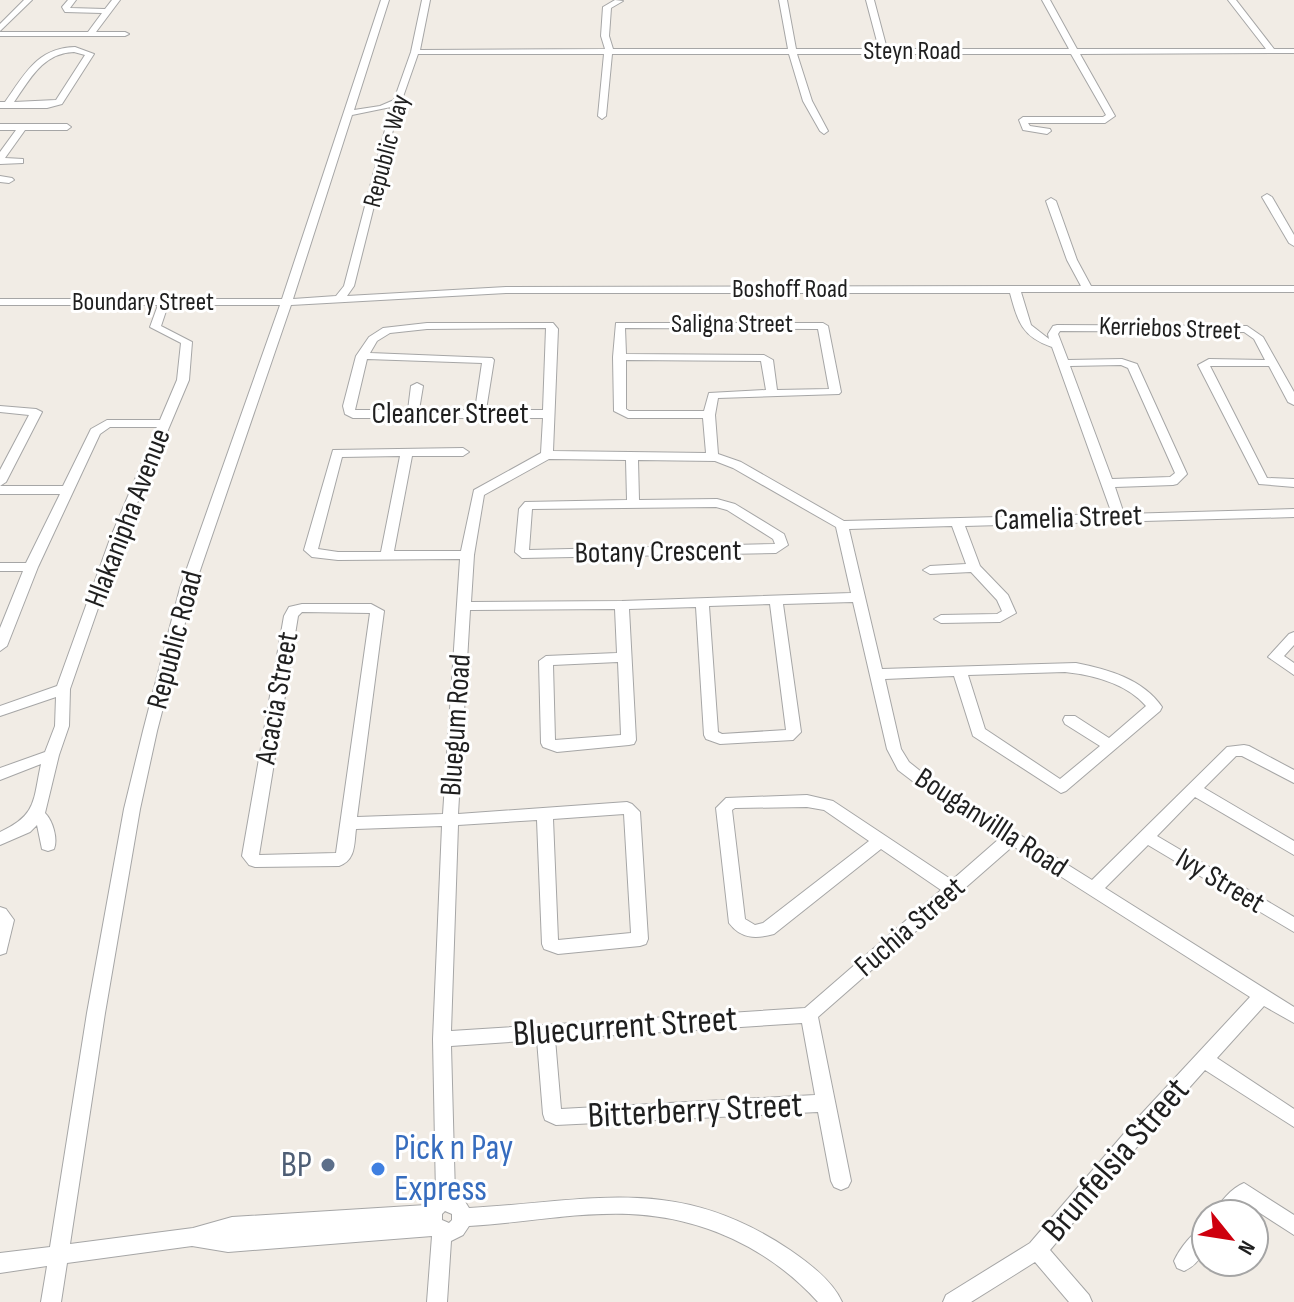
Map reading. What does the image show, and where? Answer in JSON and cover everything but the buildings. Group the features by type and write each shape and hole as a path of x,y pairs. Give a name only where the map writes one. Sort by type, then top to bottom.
{"street":[{"path":"0,32 28,0"},
{"path":"72,0 66,8 107,11"},
{"path":"90,34 116,0"},
{"name":"Republic Road","path":"51,1302 132,809 150,731 187,588 286,302 385,0"},
{"name":"Republic Way","path":"340,299 349,286 356,262 397,102 415,52 426,0"},
{"path":"783,0 792,50 809,110 824,131"},
{"path":"870,0 883,50"},
{"path":"1046,0 1111,116 1105,120 1023,120 1026,128 1047,131"},
{"path":"1232,0 1272,51"},
{"path":"602,116 609,52 606,40 607,7 619,1"},
{"path":"0,15 14,15"},
{"path":"0,32 125,34"},
{"name":"Steyn Road","path":"415,52 1294,51"},
{"path":"55,52 90,54 59,102 4,105 45,55 55,52"},
{"path":"348,113 382,108 397,102"},
{"path":"0,127 67,127"},
{"path":"0,160 22,127"},
{"path":"0,160 20,161"},
{"path":"1267,197 1294,243"},
{"path":"1051,201 1072,260 1088,290"},
{"name":"Boshoff Road","path":"286,302 516,290 1294,289"},
{"path":"1015,290 1025,327 1039,339 1057,345 1119,516"},
{"name":"Boundary Street","path":"0,302 286,302"},
{"name":"Hlakanipha Avenue","path":"37,815 51,755 62,726 63,689 116,539 183,380 188,351 183,338 155,327 164,303"},
{"name":"Saligna Street","path":"619,357 621,325 820,324 824,328 835,392 772,393"},
{"path":"362,356 373,339 398,328 551,326 547,455 712,455 737,465 842,525"},
{"name":"Kerriebos Street","path":"1057,345 1055,329 1066,326 1242,328 1255,333 1294,402"},
{"path":"362,356 488,360 480,413"},
{"name":"Cleancer Street","path":"362,356 350,400 351,413 549,414"},
{"path":"709,415 621,412 619,357 767,360 772,393 713,395 709,415 712,455"},
{"path":"1064,363 1122,362 1133,366 1181,474 1173,481 1108,483"},
{"path":"1272,363 1209,362 1204,365 1263,481 1294,483"},
{"path":"413,414 417,386"},
{"path":"0,409 36,412 0,482"},
{"path":"0,646 31,567 93,435 107,424 165,423"},
{"path":"463,452 337,453 311,549 315,553 387,556 467,555"},
{"path":"387,556 407,453"},
{"name":"Bluegum Road","path":"437,1302 438,1219 447,1146 442,1039 450,820 467,555 478,493 547,455"},
{"name":"Botany Crescent","path":"632,457 633,503"},
{"path":"0,490 67,490"},
{"name":"Botany Crescent","path":"633,503 722,504 779,537 782,543 776,549 523,553 527,505 633,503"},
{"name":"Camelia Street","path":"842,525 1294,513"},
{"path":"941,619 1000,618 1009,613 1003,598 974,568 957,522"},
{"name":"Bouganvillla Road","path":"842,525 894,749 903,766 1011,838 1294,1016"},
{"path":"0,567 31,567"},
{"path":"930,570 974,568"},
{"path":"464,606 622,605 859,597"},
{"path":"702,602 711,735 720,739 788,736 794,732 776,600"},
{"path":"622,605 624,657 627,742 557,747 548,743 544,666 551,659 624,657"},
{"name":"Acacia Street","path":"371,608 377,611 349,823 341,859 256,862 250,858 291,616 297,609 371,608"},
{"path":"1294,637 1276,655 1277,660 1294,670"},
{"path":"876,674 1085,669 1107,676 1155,707 1061,787 980,734 970,714 960,672"},
{"path":"0,711 63,689"},
{"path":"1070,720 1110,745"},
{"path":"1094,889 1234,750 1247,751 1294,777"},
{"path":"0,774 51,755"},
{"path":"1194,789 1294,849"},
{"path":"881,840 768,929 753,932 739,925 735,915 725,804 821,803 881,840 954,890"},
{"path":"349,823 545,815 625,807 632,812 642,932 640,939 558,947 550,944 545,815"},
{"path":"0,839 24,828 37,815 44,822 48,845"},
{"name":"Ivy Street","path":"1147,837 1294,925"},
{"name":"Fuchia Street","path":"809,1015 1011,838"},
{"path":"0,948 6,931 6,920 1,914"},
{"name":"Brunfelsia Street","path":"953,1302 1037,1250 1126,1145 1262,996"},
{"path":"809,1015 841,1181"},
{"name":"Bluecurrent Street","path":"442,1039 809,1015"},
{"name":"Bitterberry Street","path":"545,1031 552,1114 556,1117 826,1103"},
{"path":"1205,1060 1294,1119"},
{"path":"0,1263 193,1237 228,1243 438,1219 459,1207 462,1217 627,1205 675,1211 711,1221 768,1246 801,1269 832,1302"},
{"path":"1270,1210 1294,1226"},
{"path":"1037,1250 1082,1302"},
{"path":"1184,1261 1190,1254"}],"place":[{"name":"BP","path":"328,1165"},
{"name":"Pick n Pay Express","path":"378,1169"}]}
